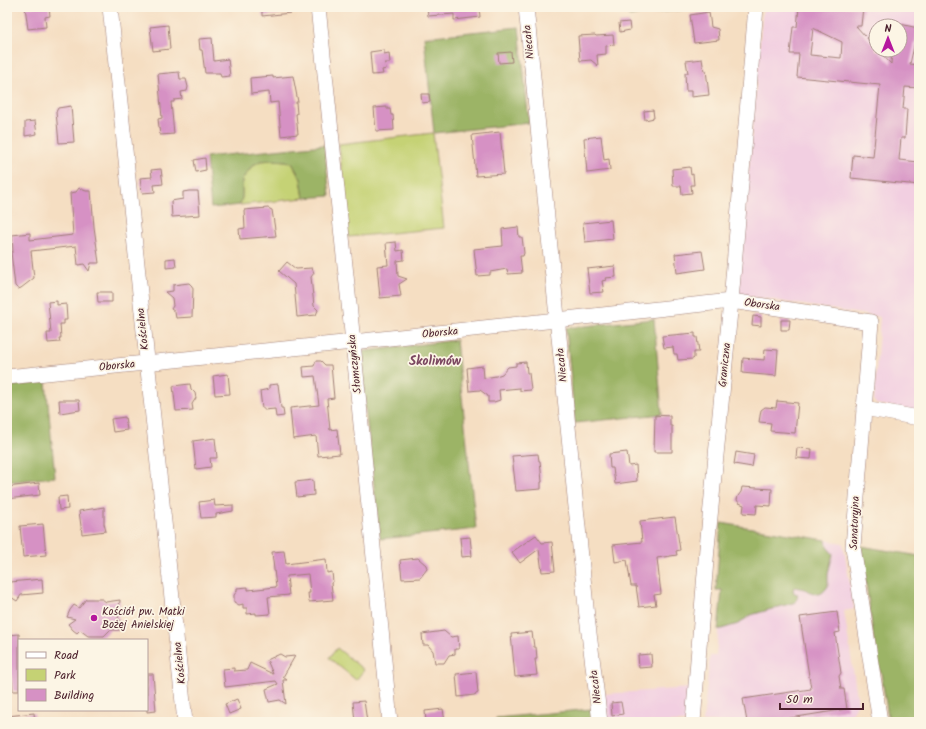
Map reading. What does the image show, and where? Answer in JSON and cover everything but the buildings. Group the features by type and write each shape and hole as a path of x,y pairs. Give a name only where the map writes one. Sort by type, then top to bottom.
{"street":[{"name":"Kościelna","path":"110,7 146,363 185,722"},
{"name":"Słomczyńska","path":"318,7 353,342 390,722"},
{"name":"Niecała","path":"526,7 587,617 600,722"},
{"name":"Graniczna","path":"693,722 756,7"},
{"name":"Oborska","path":"7,377 353,342 731,301 871,322"},
{"name":"Sanatoryjna","path":"871,322 853,547 880,722"},
{"path":"864,408 919,418"}],"shaded area":[{"path":"763,7 919,7 919,411 876,404 874,400 880,317 741,295 738,291"},
{"path":"721,523 843,543 854,609 844,611 858,703 849,719 849,722 703,722 710,656 716,656 722,591 716,590"},
{"path":"689,688 686,722 607,722 604,694"}],"green space":[{"path":"628,7 705,7 629,16"},
{"path":"519,27 529,123 434,133 424,37"},
{"path":"433,133 444,228 348,237 339,144"},
{"path":"324,145 330,196 304,198 301,179 292,163 273,160 260,161 252,166 242,180 242,197 240,205 211,208 206,157"},
{"path":"273,160 292,163 301,179 304,198 240,205 242,197 242,180 252,166 260,161"},
{"path":"654,319 662,414 575,423 566,328"},
{"path":"456,340 476,529 380,539 359,352"},
{"path":"46,382 55,477 7,482 7,386"},
{"path":"721,523 826,540 827,547 833,554 828,573 828,586 819,594 794,587 794,593 798,594 796,602 751,615 738,624 718,630 722,590 716,590"},
{"path":"861,546 919,556 919,722 889,722 874,641"},
{"path":"337,648 364,670 356,680 329,658"},
{"path":"592,709 593,722 496,722 496,718"}],"place":[{"name":"Kościół pw. Matki Bożej Anielskiej","path":"94,618"}],"district":[{"name":"Skolimów","path":"435,361"}]}
